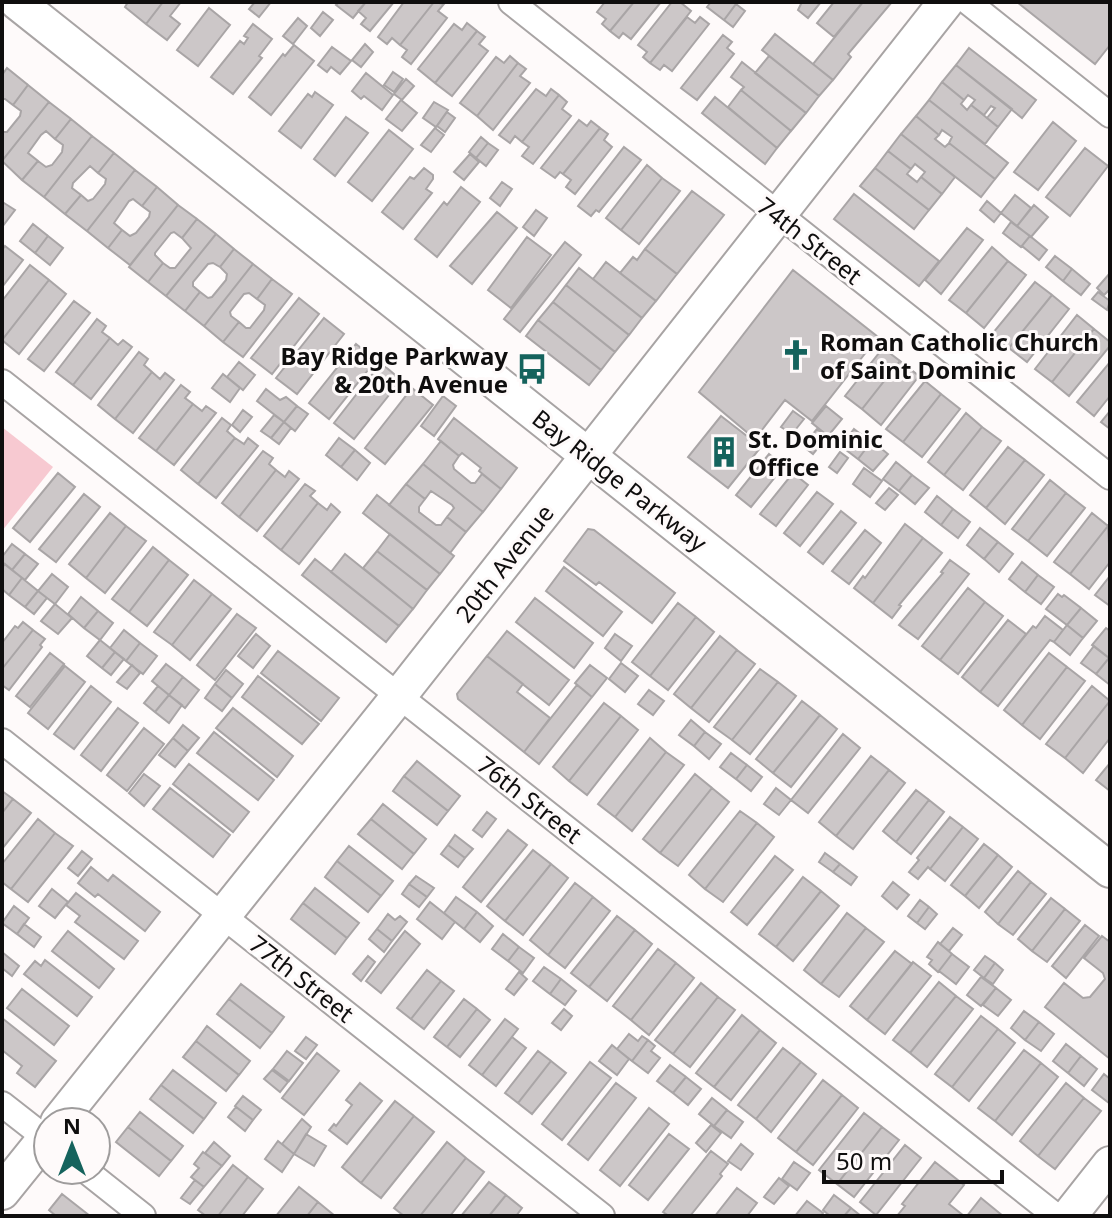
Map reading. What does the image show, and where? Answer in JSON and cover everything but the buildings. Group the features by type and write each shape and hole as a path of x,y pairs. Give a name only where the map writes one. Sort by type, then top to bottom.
{"street":[{"name":"Bay Ridge Parkway","path":"17,2 1110,870"},
{"name":"74th Street","path":"511,2 1110,477"},
{"name":"20th Avenue","path":"72,1106 946,2"},
{"path":"968,2 1110,115"},
{"name":"76th Street","path":"2,382 1056,1216"},
{"name":"77th Street","path":"2,741 602,1216"},
{"path":"2,1104 32,1123"},
{"name":"20th Avenue","path":"2,1192 32,1156"},
{"path":"1069,1216 1110,1164"},
{"path":"105,1186 143,1216"}],"shaded area":[{"path":"2,427 53,467 2,531"}],"place":[{"name":"Roman Catholic Church of Saint Dominic","path":"796,355"},
{"name":"Bay Ridge Parkway & 20th Avenue","path":"532,369"},
{"name":"St. Dominic Office","path":"724,452"}]}
